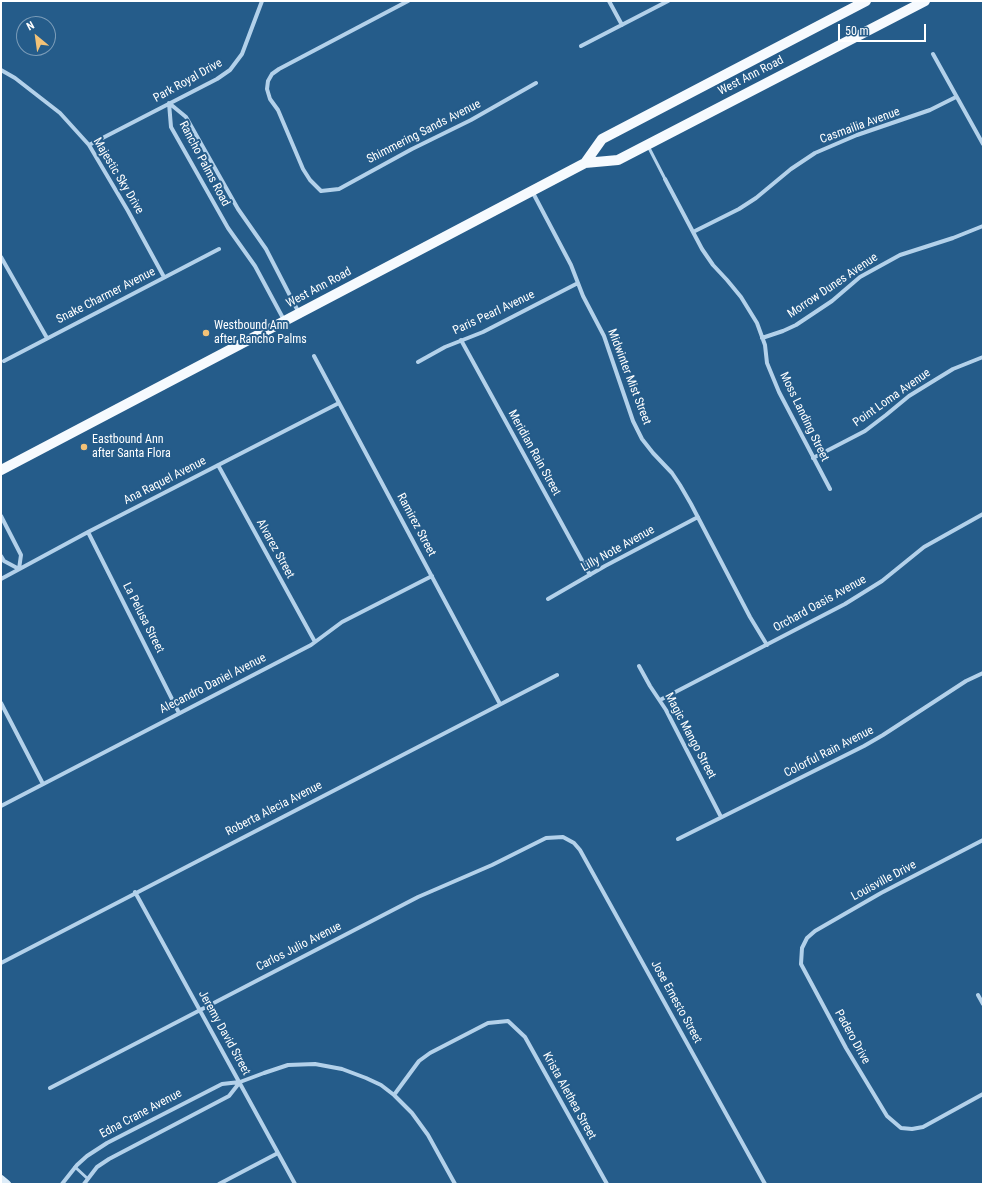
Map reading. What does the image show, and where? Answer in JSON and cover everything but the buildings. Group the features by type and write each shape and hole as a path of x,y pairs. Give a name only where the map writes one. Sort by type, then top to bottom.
{"main road":[{"name":"West Ann Road","path":"585,163 602,138 866,1"},
{"name":"West Ann Road","path":"1,470 585,163 618,160 926,1"},
{"path":"1,1179 7,1184"}],"street":[{"name":"Park Royal Drive","path":"89,145 217,79 230,70 242,54 262,1"},
{"name":"Shimmering Sands Avenue","path":"408,1 279,68 272,74 268,81 267,89 270,99 278,110 303,169 310,180 321,191 339,189 412,149 470,120 536,83"},
{"path":"609,1 622,25"},
{"path":"581,46 668,1"},
{"path":"933,54 983,144"},
{"name":"Majestic Sky Drive","path":"1,70 15,78 60,113 89,145 128,211 164,277"},
{"name":"Casmailia Avenue","path":"693,232 750,202 815,153 857,135 930,110 956,97"},
{"name":"Rancho Palms Road","path":"168,103 186,117 238,210 266,249 299,313"},
{"name":"Rancho Palms Road","path":"168,103 171,127 228,228 255,266 284,321"},
{"name":"Moss Landing Street","path":"665,179 693,232 713,265 727,280 751,312 765,345 767,363 779,392 830,489"},
{"name":"Midwinter Mist Street","path":"532,191 571,265 583,296 604,336 634,421 642,439 672,473 698,517 766,645"},
{"name":"Morrow Dunes Avenue","path":"762,338 784,331 814,314 860,277 900,255 953,238 983,226"},
{"name":"Snake Charmer Avenue","path":"4,361 219,249"},
{"path":"1,257 47,338"},
{"name":"Paris Pearl Avenue","path":"418,362 445,347 483,332 578,283"},
{"name":"Meridian Rain Street","path":"461,340 590,575"},
{"name":"Ramirez Street","path":"314,356 500,704"},
{"name":"Point Loma Avenue","path":"813,458 865,431 909,396 953,369 983,357"},
{"name":"Ana Raquel Avenue","path":"1,579 88,532 339,403"},
{"name":"Alvarez Street","path":"218,465 315,642"},
{"name":"Orchard Oasis Avenue","path":"660,700 845,604 882,581 924,547 983,514"},
{"path":"1,516 21,555 20,569 4,561 1,556"},
{"name":"Lilly Note Avenue","path":"548,599 605,566 698,517"},
{"name":"La Pelusa Street","path":"88,532 179,713"},
{"name":"Alecandro Daniel Avenue","path":"1,806 315,642 342,622 432,576"},
{"name":"Magic Mango Street","path":"639,666 666,710 721,817"},
{"name":"Colorful Rain Avenue","path":"678,839 834,762 883,735 966,682 983,673"},
{"name":"Roberta Alecia Avenue","path":"1,963 135,892 557,675"},
{"path":"1,703 43,784"},
{"name":"Carlos Julio Avenue","path":"50,1088 418,897 492,865 546,838 563,837"},
{"name":"Jose Ernesto Street","path":"563,837 574,843 580,850 765,1184"},
{"name":"Louisville Drive","path":"802,948 807,938 815,931 881,893 983,840"},
{"name":"Jeremy David Street","path":"135,892 295,1184"},
{"name":"Padero Drive","path":"802,948 801,964 846,1048 887,1116 901,1128 912,1129 923,1127 983,1094"},
{"path":"978,995 983,1004"},
{"name":"Krista Alethea Street","path":"394,1095 419,1061 430,1053 488,1023 508,1021 525,1037 607,1184"},
{"name":"Edna Crane Avenue","path":"62,1184 75,1167 87,1156 107,1143 153,1118 222,1084 240,1082 264,1072 288,1065 315,1064 342,1069 366,1078 382,1085 394,1095 412,1113 428,1135 455,1184"},
{"name":"Edna Crane Avenue","path":"84,1184 97,1168 109,1159 229,1096 240,1082"},
{"path":"219,1184 278,1153"}],"lane":[{"name":"Moss Landing Street","path":"647,145 665,179"},
{"path":"75,1167 88,1179"}],"place":[{"name":"Westbound Ann after Rancho Palms","path":"206,333"},
{"name":"Eastbound Ann after Santa Flora","path":"84,447"}]}
